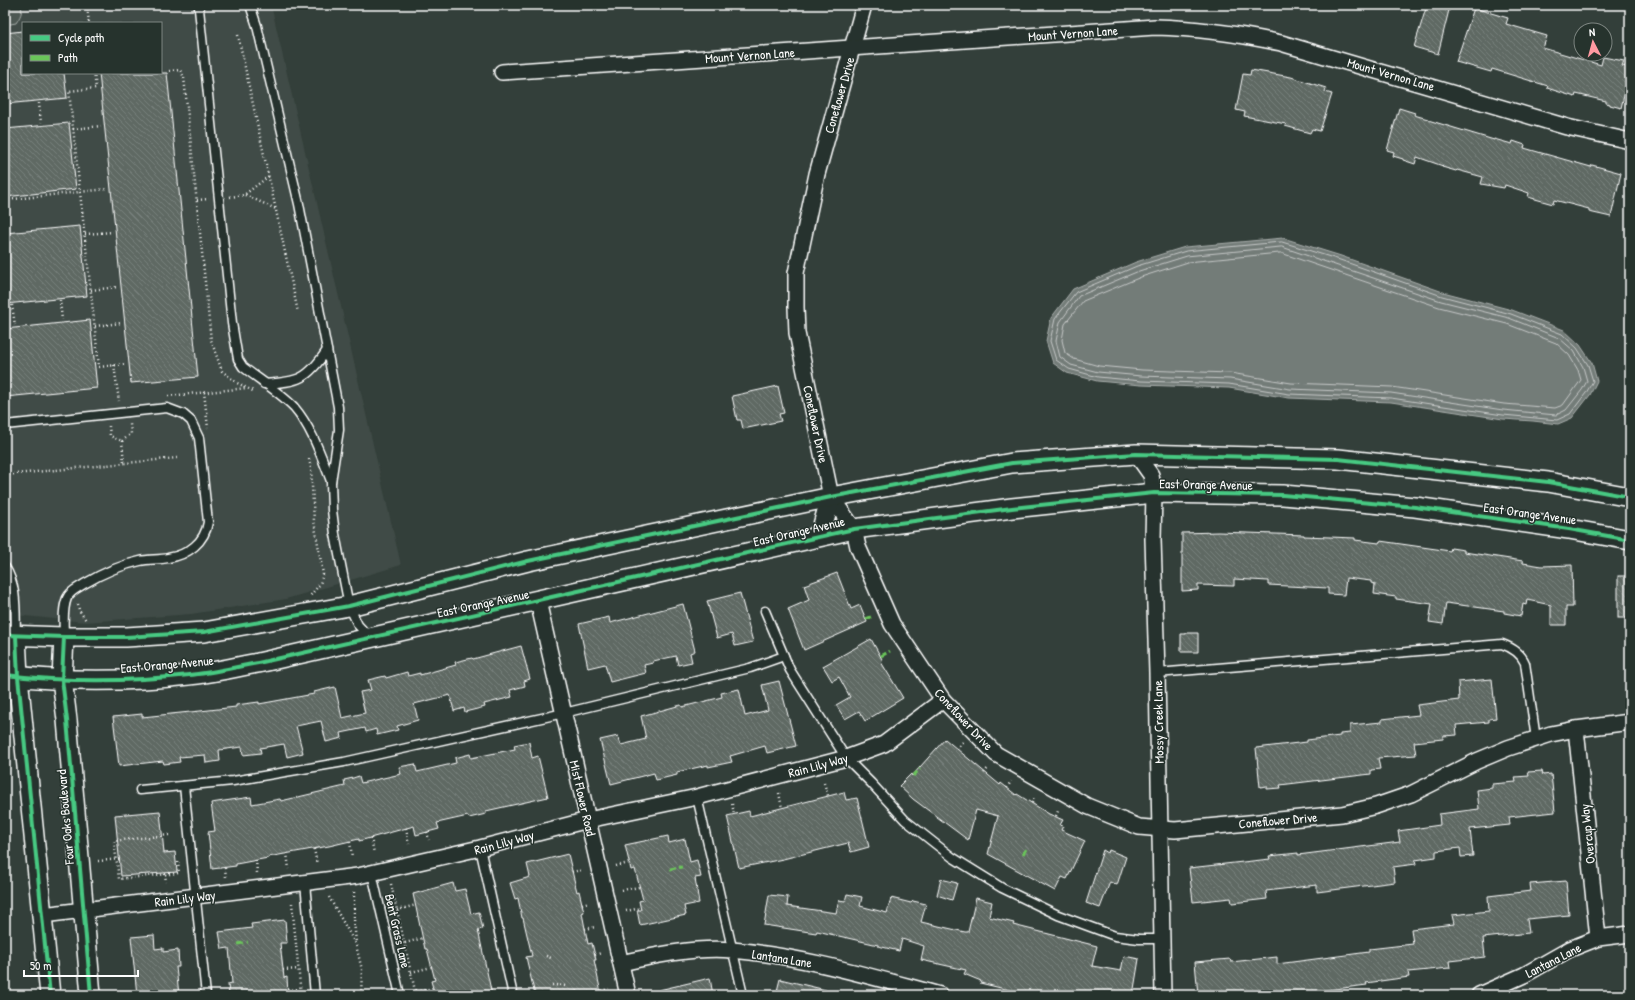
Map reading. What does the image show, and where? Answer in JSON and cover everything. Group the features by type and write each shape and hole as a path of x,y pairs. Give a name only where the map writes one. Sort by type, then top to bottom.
{"street":[{"name":"Coneflower Drive","path":"864,5 817,174 796,273 797,333 831,497 854,529 858,547 892,624 943,700 996,754 1087,806 1139,827 1175,830 1342,814 1411,794 1477,761 1508,748 1536,739 1576,729 1630,722"},
{"name":"Mount Vernon Lane","path":"502,72 1155,27 1211,30 1281,43 1567,127 1630,141"},
{"name":"East Orange Avenue","path":"10,635 126,637 204,632 349,606 528,560 831,497 1012,463 1136,454 1338,459 1548,482 1630,497"},
{"name":"Mossy Creek Lane","path":"1136,454 1151,475 1154,493 1153,539 1163,995"},
{"name":"East Orange Avenue","path":"12,676 62,679 138,679 190,675 258,663 854,529 1012,508 1154,493 1283,495 1415,507 1569,529 1630,540"},
{"path":"814,538 821,532 831,497"},
{"name":"Mist Flower Road","path":"538,601 628,995"},
{"path":"10,635 12,676 43,915 50,995"},
{"name":"Four Oaks Boulevard","path":"64,637 62,679 67,720 91,995"},
{"name":"Rain Lily Way","path":"43,915 196,897 372,873 480,848 588,820 697,797 846,758 884,744 943,700"},
{"name":"Overcup Way","path":"1576,729 1598,938"},
{"name":"Lantana Lane","path":"1478,995 1524,975 1570,949 1598,938 1630,934"},
{"name":"Lantana Lane","path":"620,962 672,953 732,950 812,962 940,995"}],"lane":[{"path":"200,5 200,24 235,347 238,359 244,367 293,406 304,420 314,439 331,482"},
{"path":"250,5 259,32 299,204 338,406 339,430 331,482 335,534 349,606 358,625 370,638"},
{"path":"264,384 287,383 302,377 316,367 327,350"},
{"path":"5,425 167,408 183,414 191,421 200,438 208,522 206,533 203,538 199,543 182,554 170,558 140,561 120,567 89,581 72,592 67,598 64,615 64,637"},
{"path":"5,567 10,575 14,588 10,635"},
{"path":"765,611 790,670 846,758 905,820 952,856 1002,888 1058,916 1114,936 1139,939 1161,939"},
{"path":"1157,674 1502,644 1517,652 1525,663 1536,739"},
{"path":"140,790 233,781 344,762 564,713 750,668 784,656"},
{"path":"184,786 206,995"},
{"path":"697,797 743,995"},
{"path":"480,848 513,995"},
{"name":"Bent Grass Lane","path":"372,873 400,995"},
{"path":"305,883 315,995"}],"path":[{"path":"87,5 89,22"},
{"path":"238,35 298,312"},
{"path":"94,74 96,88 69,91 84,234 99,366 125,364"},
{"path":"39,103 41,123"},
{"path":"73,129 101,126"},
{"path":"269,176 244,195 276,209"},
{"path":"5,200 107,190"},
{"path":"84,234 113,232"},
{"path":"91,290 118,287"},
{"path":"60,300 62,320"},
{"path":"12,305 15,325"},
{"path":"95,326 122,323"},
{"path":"114,365 119,401"},
{"path":"204,392 208,432"},
{"path":"122,441 124,463"},
{"path":"5,475 177,458"},
{"path":"78,598 79,610 89,625"},
{"path":"957,749 963,742"},
{"path":"984,772 990,765"},
{"path":"1007,788 1011,781"},
{"path":"824,783 828,796"},
{"path":"779,793 782,808"},
{"path":"1032,803 1035,797"},
{"path":"732,804 734,814"},
{"path":"1056,816 1058,811"},
{"path":"406,828 409,844"},
{"path":"428,832 429,840"},
{"path":"169,836 114,841 118,860 119,878 179,873 178,861"},
{"path":"371,838 374,852"},
{"path":"350,842 352,857"},
{"path":"314,849 317,864"},
{"path":"287,853 289,869"},
{"path":"98,861 118,860"},
{"path":"256,860 257,873"},
{"path":"616,866 629,863"},
{"path":"225,868 226,877"},
{"path":"572,872 581,870"},
{"path":"165,874 166,882"},
{"path":"391,884 416,994 433,988"},
{"path":"622,890 639,887"},
{"path":"354,892 356,945 362,970 361,995"},
{"path":"329,897 339,916 350,931 356,945"},
{"path":"582,904 589,902"},
{"path":"292,903 301,995"},
{"path":"397,910 416,905"},
{"path":"626,911 641,908"},
{"path":"585,928 595,927"},
{"path":"289,933 294,932"},
{"path":"405,943 423,938"},
{"path":"595,954 601,953"},
{"path":"546,956 551,958"},
{"path":"411,972 432,967"},
{"path":"283,970 298,969"},
{"path":"552,984 566,986"},
{"path":"288,990 300,989"},
{"path":"601,991 609,989"}],"shaded area":[{"path":"5,5 271,5 401,565 286,599 191,614 85,622 5,614"},
{"path":"5,5 21,5 21,14 16,23 5,25"}],"water":[{"path":"1283,238 1341,256 1443,292 1512,310 1564,330 1580,345 1592,363 1597,381 1590,395 1572,418 1558,424 1503,419 1391,402 1289,398 1229,388 1141,385 1097,381 1067,373 1053,363 1046,341 1051,318 1073,289 1136,262 1185,247"}],"building":[{"path":"1427,5 1449,10 1438,54 1414,47"},
{"path":"1474,8 1508,18 1506,24 1547,36 1543,48 1573,57 1573,62 1591,62 1601,65 1602,62 1613,62 1613,59 1624,61 1622,66 1630,67 1630,71 1621,108 1610,105 1606,103 1606,101 1576,94 1575,97 1547,88 1548,86 1492,69 1491,72 1456,62"},
{"path":"22,31 22,74 64,74 67,98 5,104 5,33"},
{"path":"1251,70 1291,77 1326,88 1325,92 1332,94 1320,131 1312,129 1310,133 1285,126 1286,124 1244,116 1245,112 1236,110 1243,74 1250,75"},
{"path":"167,73 198,377 131,383 99,74"},
{"path":"1399,108 1415,113 1414,115 1428,120 1494,140 1512,144 1513,141 1525,145 1524,148 1591,167 1592,165 1621,173 1611,217 1589,212 1589,209 1554,200 1553,204 1528,197 1529,193 1505,185 1504,188 1481,184 1483,177 1442,167 1443,166 1417,157 1415,164 1393,156 1394,152 1387,150"},
{"path":"69,123 76,189 5,197 5,129"},
{"path":"80,226 87,296 5,304 5,233"},
{"path":"90,320 97,388 5,397 5,329"},
{"path":"778,386 784,413 779,414 781,421 743,429 741,420 737,420 732,396"},
{"path":"1218,532 1355,538 1355,540 1379,543 1380,541 1450,551 1451,548 1464,550 1464,552 1523,561 1523,563 1542,566 1572,565 1573,607 1566,607 1566,625 1551,625 1551,605 1527,600 1526,605 1523,604 1521,616 1504,613 1504,611 1446,603 1443,624 1429,622 1432,604 1374,594 1375,584 1371,583 1371,581 1346,578 1344,595 1328,594 1328,588 1268,585 1268,581 1234,579 1234,586 1198,585 1198,590 1182,591 1182,533"},
{"path":"837,573 851,609 860,605 867,622 804,650 788,609 809,600 804,585"},
{"path":"1618,576 1630,576 1630,618 1618,618"},
{"path":"740,593 753,642 735,646 732,634 717,638 707,601"},
{"path":"683,604 695,651 690,653 692,662 678,665 676,656 653,661 653,663 644,665 646,673 610,682 605,664 588,668 579,624 609,617 610,623"},
{"path":"1198,633 1198,652 1181,652 1181,634"},
{"path":"871,639 883,661 881,662 903,698 865,721 859,711 845,719 836,705 850,697 839,677 832,681 823,666"},
{"path":"521,646 530,679 524,681 525,686 510,690 512,697 484,704 485,707 465,712 464,708 454,711 450,695 414,704 418,720 397,726 398,730 377,735 376,729 366,732 365,728 341,733 342,738 326,742 321,721 296,726 303,753 287,757 284,744 260,748 261,753 243,755 242,747 219,750 220,761 206,763 205,755 179,757 180,762 164,764 163,761 119,766 113,717 142,714 142,717 236,707 236,705 259,702 259,704 314,694 314,692 335,687 342,718 365,713 360,692 371,690 368,680 385,676 386,678 407,672 408,676 420,673 420,675 456,665 455,662 473,659"},
{"path":"1492,679 1496,718 1489,719 1489,722 1456,725 1457,735 1443,736 1443,739 1414,742 1416,755 1378,758 1380,769 1371,770 1371,774 1280,785 1281,788 1267,789 1267,786 1260,787 1256,748 1307,742 1307,740 1340,736 1340,734 1350,733 1350,725 1382,722 1382,719 1419,715 1417,705 1459,700 1458,682"},
{"path":"779,681 796,746 767,753 765,746 730,756 732,762 708,767 708,765 677,772 677,775 656,780 654,773 611,784 600,740 618,736 621,745 646,739 641,716 681,705 682,707 722,697 721,693 739,689 745,716 768,710 762,685"},
{"path":"945,739 1000,785 1001,783 1016,795 1017,794 1049,814 1063,820 1060,825 1063,826 1061,830 1085,841 1067,879 1062,877 1055,891 988,854 998,816 976,810 968,840 913,799 899,786 911,774 912,776"},
{"path":"529,742 532,758 538,756 548,797 486,811 486,814 469,818 468,816 437,823 439,829 416,835 414,826 359,841 359,839 236,864 236,866 212,869 208,832 215,831 211,803 251,797 252,804 280,799 281,801 345,786 344,780 359,776 361,783 401,774 399,767 415,764 417,772 456,763 455,758 470,754 471,758 515,749 514,745"},
{"path":"1542,771 1543,775 1551,774 1555,812 1509,817 1510,825 1470,829 1473,856 1461,857 1460,848 1436,851 1436,857 1415,860 1416,864 1393,867 1395,882 1317,892 1317,885 1266,891 1267,899 1232,903 1231,898 1193,902 1189,868 1270,859 1269,856 1298,853 1298,855 1400,842 1398,831 1440,825 1439,814 1479,809 1477,790 1492,788 1492,784 1516,782 1515,777 1529,776 1528,772"},
{"path":"844,792 846,800 857,798 869,847 851,852 848,843 739,868 727,816 749,811 750,816"},
{"path":"160,811 164,853 175,852 177,872 121,876 115,815"},
{"path":"668,836 669,843 685,839 690,862 697,860 701,877 695,878 699,903 684,906 686,915 640,925 637,910 641,910 639,901 643,900 635,869 631,870 625,845"},
{"path":"1103,850 1108,853 1109,850 1126,857 1117,885 1110,882 1100,908 1086,903"},
{"path":"568,854 577,892 579,891 584,912 582,913 588,944 592,943 601,993 578,995 577,991 557,995 535,995 526,957 532,956 518,898 515,899 510,883 530,877 527,864"},
{"path":"941,879 957,883 952,900 937,895"},
{"path":"1566,881 1569,915 1527,919 1529,933 1483,938 1485,957 1449,961 1450,968 1408,972 1409,977 1366,983 1367,985 1287,995 1198,995 1195,962 1230,959 1231,962 1277,957 1277,964 1369,952 1369,949 1413,944 1411,929 1454,924 1452,915 1489,911 1488,896 1531,891 1530,884"},
{"path":"453,883 455,891 465,889 471,914 479,912 483,929 478,930 492,995 435,995 431,981 435,980 427,949 425,949 413,894"},
{"path":"847,894 862,897 860,906 887,913 891,898 911,903 913,901 926,904 921,922 965,932 968,932 976,898 992,902 989,917 1014,923 1013,925 1097,946 1092,966 1121,971 1124,956 1139,959 1133,995 1030,995 980,983 981,981 964,974 966,970 921,960 924,946 902,939 899,951 817,931 816,933 764,925 769,895 788,897 787,906 836,913 839,900 845,901"},
{"path":"285,920 287,943 280,943 284,978 287,977 288,995 229,995 228,984 232,983 229,948 222,949 219,932 252,928 251,924"},
{"path":"154,935 155,949 163,948 163,952 178,950 179,967 176,967 179,995 137,995 131,937"},
{"path":"710,978 713,995 659,995 659,990"},
{"path":"780,979 826,990 825,995 776,995"}],"marked path":[{"path":"866,619 871,617"},
{"path":"881,656 890,651"},
{"path":"913,776 920,769"},
{"path":"1023,854 1026,849"},
{"path":"670,869 682,867"},
{"path":"238,944 248,942"}],"cycle path":[{"path":"5,635 126,637 204,632 349,606 528,561 831,497 1012,463 1136,454 1338,459 1548,482 1630,497"},
{"path":"5,675 51,679 120,680 206,673 258,663 854,529 1012,508 1154,493 1283,495 1415,507 1569,529 1630,540"},
{"path":"16,636 18,677 50,995"},
{"path":"64,637 62,679 67,720 91,995"}]}
